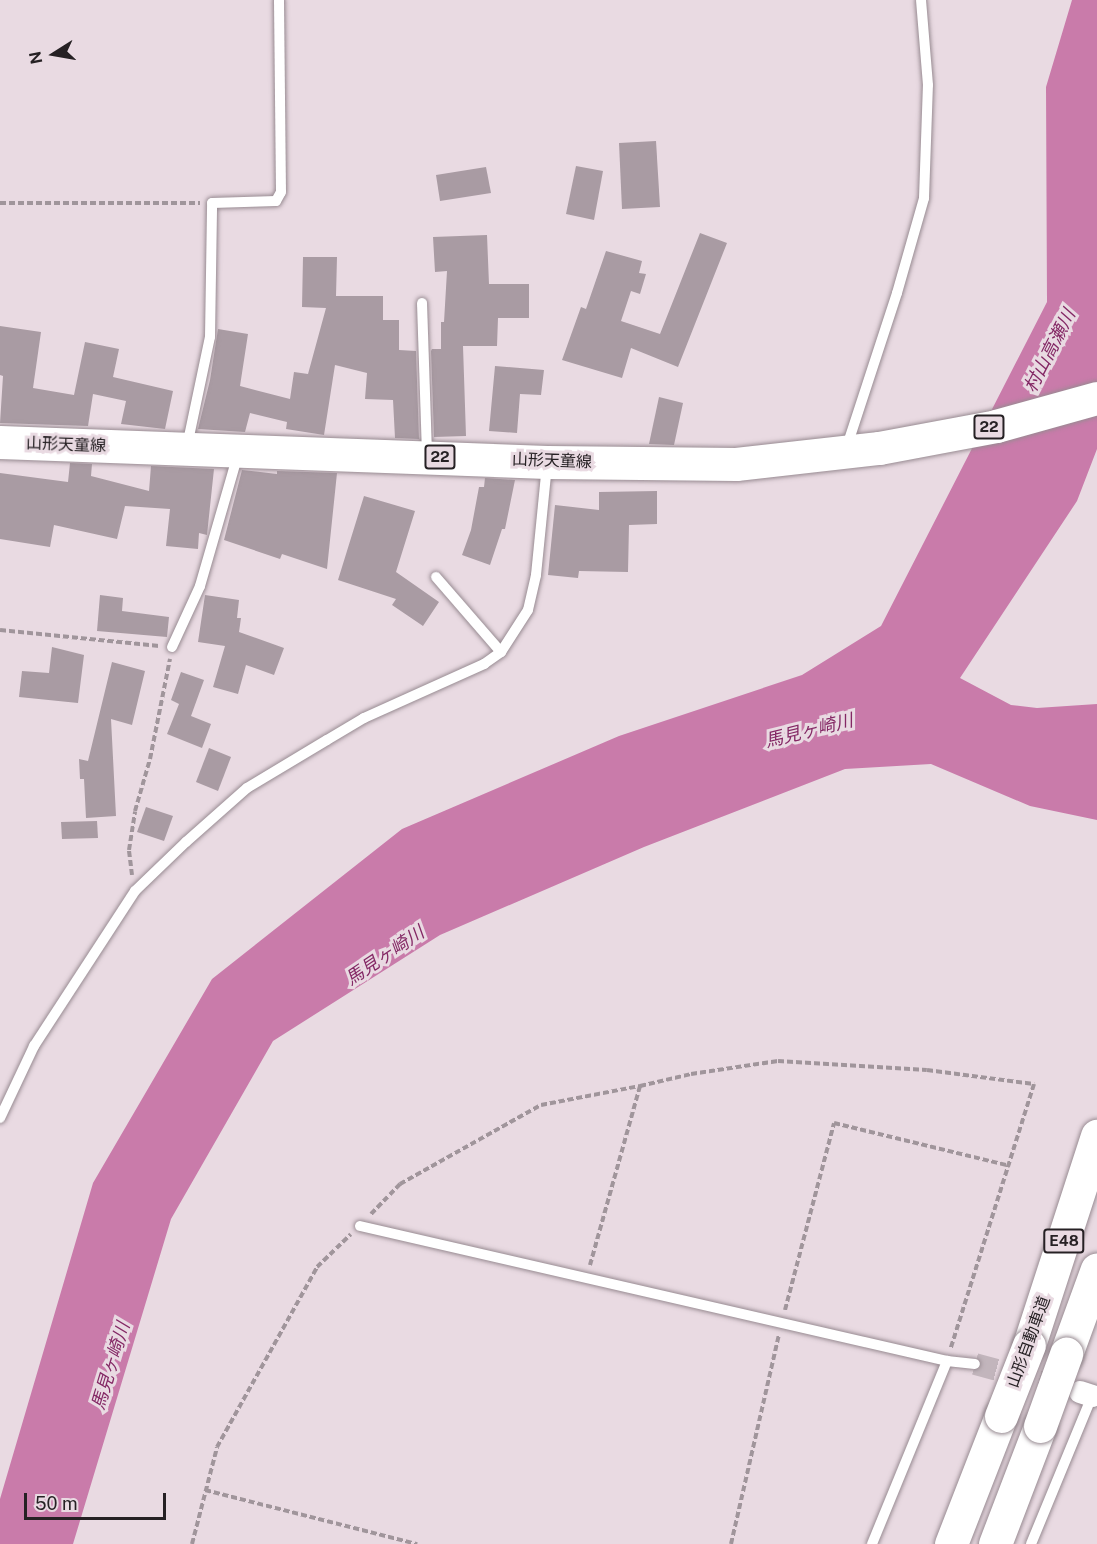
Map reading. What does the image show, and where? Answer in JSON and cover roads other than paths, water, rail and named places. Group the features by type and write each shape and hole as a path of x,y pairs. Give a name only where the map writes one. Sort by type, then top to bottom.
{"main road":[{"name":"山形天童線","path":"0,442 547,462 736,464 844,454 879,448 996,426 1097,398"},
{"name":"山形自動車道","path":"951,1544 1029,1345 1097,1136"},
{"name":"E48","path":"995,1544 1097,1269"}],"lane":[{"path":"186,449 210,338 212,203 276,201 281,192 279,0"},
{"path":"844,454 897,292 924,198 928,85 921,0"},
{"path":"422,303 427,456"},
{"path":"172,647 182,620 200,586 239,451"},
{"path":"0,1119 34,1046 135,891 247,788 364,718 484,664 501,652 528,610 536,575 547,462"},
{"path":"436,577 501,652"},
{"path":"360,1226 947,1360 975,1364"},
{"path":"872,1544 947,1360"},
{"path":"1031,1544 1086,1394"}],"water":[{"path":"1072,0 1097,0 1097,449 1077,501 960,678 1011,705 1037,708 1097,704 1097,820 1030,806 931,764 845,769 644,847 440,935 273,1041 171,1219 73,1544 0,1544 0,1499 93,1183 212,979 402,829 619,736 802,675 881,626 1047,302 1046,87"}],"tunnel":[{"path":"975,1364 1067,1389"}],"water label":[{"name":"村山高瀬川","path":"1050,351"},
{"name":"馬見ヶ崎川","path":"809,731"},
{"name":"馬見ヶ崎川","path":"385,956"},
{"name":"馬見ヶ崎川","path":"111,1366"}]}
